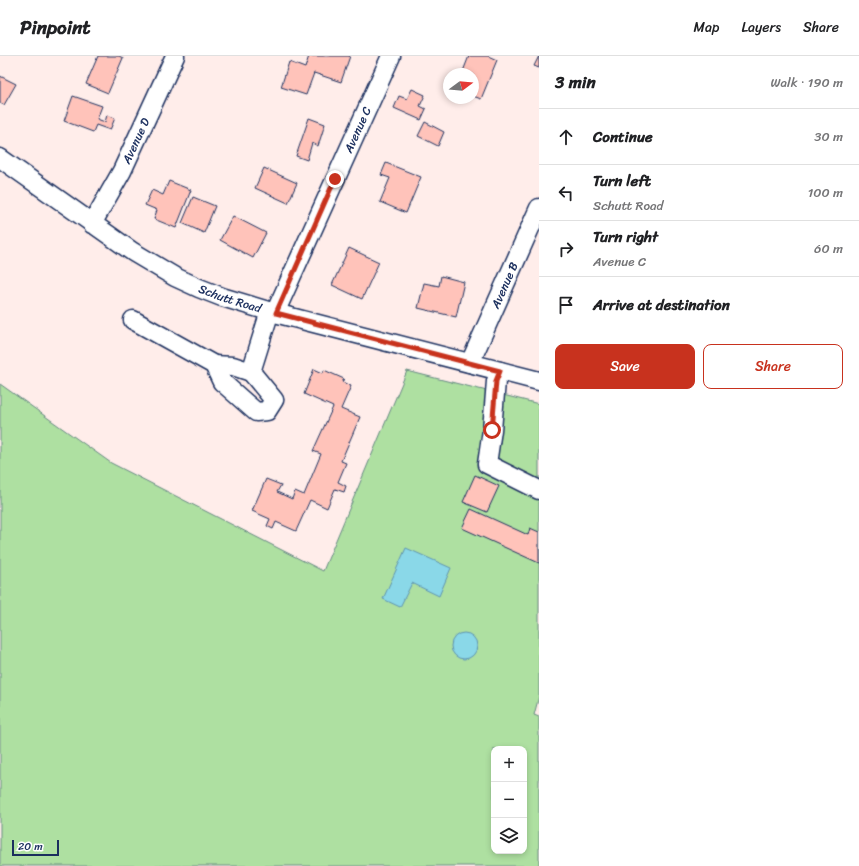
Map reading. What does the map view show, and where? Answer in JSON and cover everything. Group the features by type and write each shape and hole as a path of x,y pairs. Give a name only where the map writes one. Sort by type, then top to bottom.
{"street":[{"name":"Avenue D","path":"92,224 122,171 175,56"},
{"name":"Avenue C","path":"251,372 273,312 391,56"},
{"name":"Schutt Road","path":"0,158 92,224 149,262 175,277 222,297 273,312 539,381"},
{"name":"Avenue B","path":"470,363 539,208"},
{"path":"133,320 214,365 233,366 251,372 274,400 266,411 256,412 222,382 214,365"},
{"path":"500,371 496,381 492,430 486,464 539,490"}],"green space":[{"path":"407,371 539,404 539,696 534,715 539,717 539,866 0,866 0,384 111,463 323,571"}],"water":[{"path":"406,548 451,568 439,596 412,583 400,607 383,599"},
{"path":"464,633 473,637 477,646 473,655 464,659 455,655 451,646 455,637"}],"building":[{"path":"98,56 119,56 123,58 108,93 86,84"},
{"path":"309,56 350,56 341,82 314,73 306,95 281,87 289,62 305,68"},
{"path":"469,56 488,56 497,60 481,99 479,98 479,68 464,68"},
{"path":"539,56 539,68 534,66"},
{"path":"0,76 16,84 4,105 0,103"},
{"path":"412,89 425,95 420,106 426,109 421,120 394,108 399,96 407,99"},
{"path":"73,96 102,106 97,119 105,122 107,115 115,118 110,130 96,125 93,132 64,121"},
{"path":"309,118 325,124 318,146 312,143 307,160 296,156"},
{"path":"425,122 444,132 438,146 418,136"},
{"path":"386,163 421,177 406,213 380,202 390,178 381,175"},
{"path":"264,168 297,183 288,203 255,188"},
{"path":"169,181 191,190 176,228 154,219 157,210 145,205 152,190 163,195"},
{"path":"193,197 215,206 204,233 182,223"},
{"path":"233,216 266,233 253,258 220,240"},
{"path":"349,248 379,262 362,299 332,285"},
{"path":"441,276 464,282 456,317 418,308 424,283 439,286"},
{"path":"314,369 323,373 324,370 344,379 342,382 351,386 341,409 360,417 341,461 346,463 338,482 346,486 344,492 335,489 327,508 310,500 296,531 276,522 273,529 267,526 270,519 252,511 266,479 281,485 277,492 292,499 295,491 304,495 321,454 313,451 333,407 304,394"},
{"path":"475,475 499,486 487,512 463,502"},
{"path":"471,509 528,535 530,528 539,532 539,563 462,528"}],"route":[{"path":"335,179 276,313 500,371 496,381 492,430"}]}
